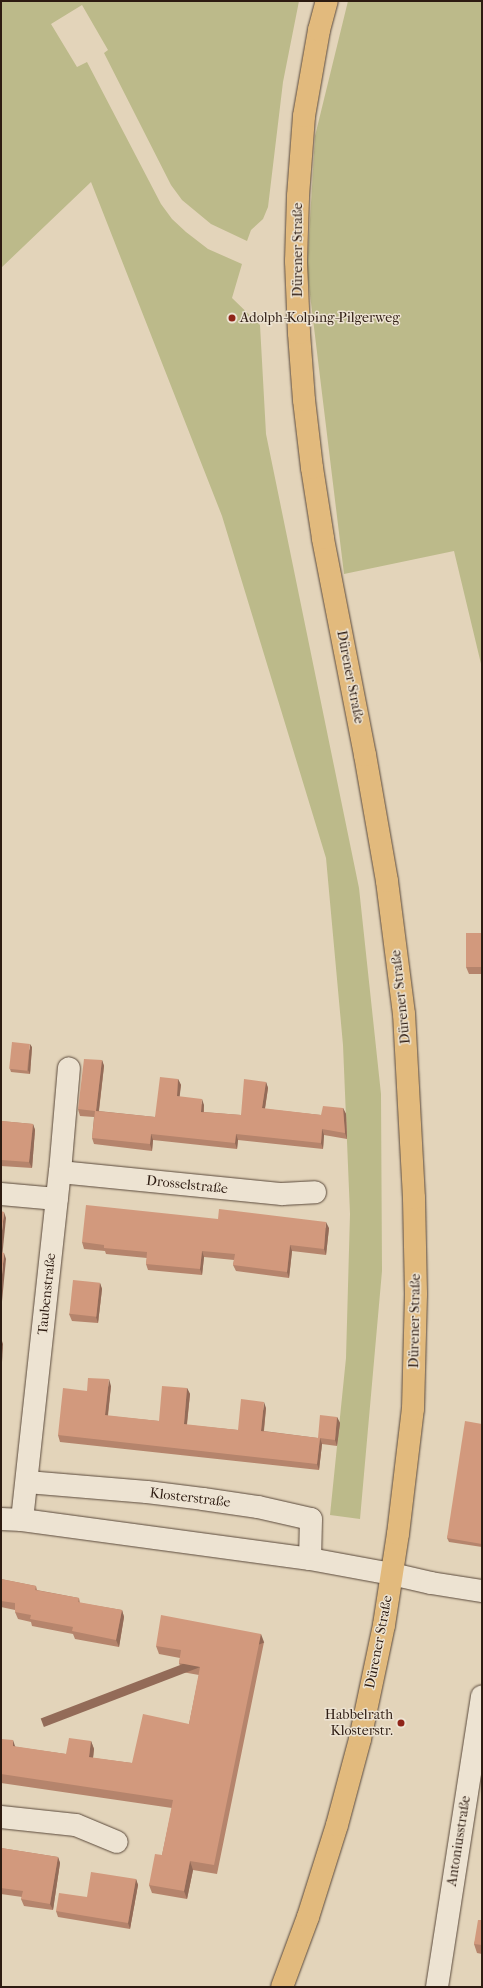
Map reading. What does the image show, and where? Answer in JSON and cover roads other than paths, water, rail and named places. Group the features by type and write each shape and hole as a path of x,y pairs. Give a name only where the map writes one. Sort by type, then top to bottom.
{"main road":[{"name":"Dürener Straße","path":"282,1987 308,1917 337,1825 358,1746 383,1629 392,1574 413,1409 416,1294 414,1190 404,1014 387,880 312,468 304,400 299,333 296,260 298,196 304,116 319,30 327,1"}],"street":[{"name":"Taubenstraße","path":"11,1520 27,1482 60,1172 69,1068"},
{"name":"Drosselstraße","path":"60,1172 282,1194 315,1192"},
{"path":"1,1194 57,1199"},
{"name":"Klosterstraße","path":"27,1482 147,1492 203,1499 258,1507 311,1519 310,1559"},
{"path":"11,1520 310,1559 392,1574 431,1583 482,1591"},
{"name":"Antoniusstraße","path":"437,1987 482,1696"},
{"path":"1,1817 76,1825 117,1842"}],"place":[{"name":"Adolph-Kolping-Pilgerweg","path":"232,318"},
{"name":"Habbelrath Klosterstr.","path":"401,1723"}]}
